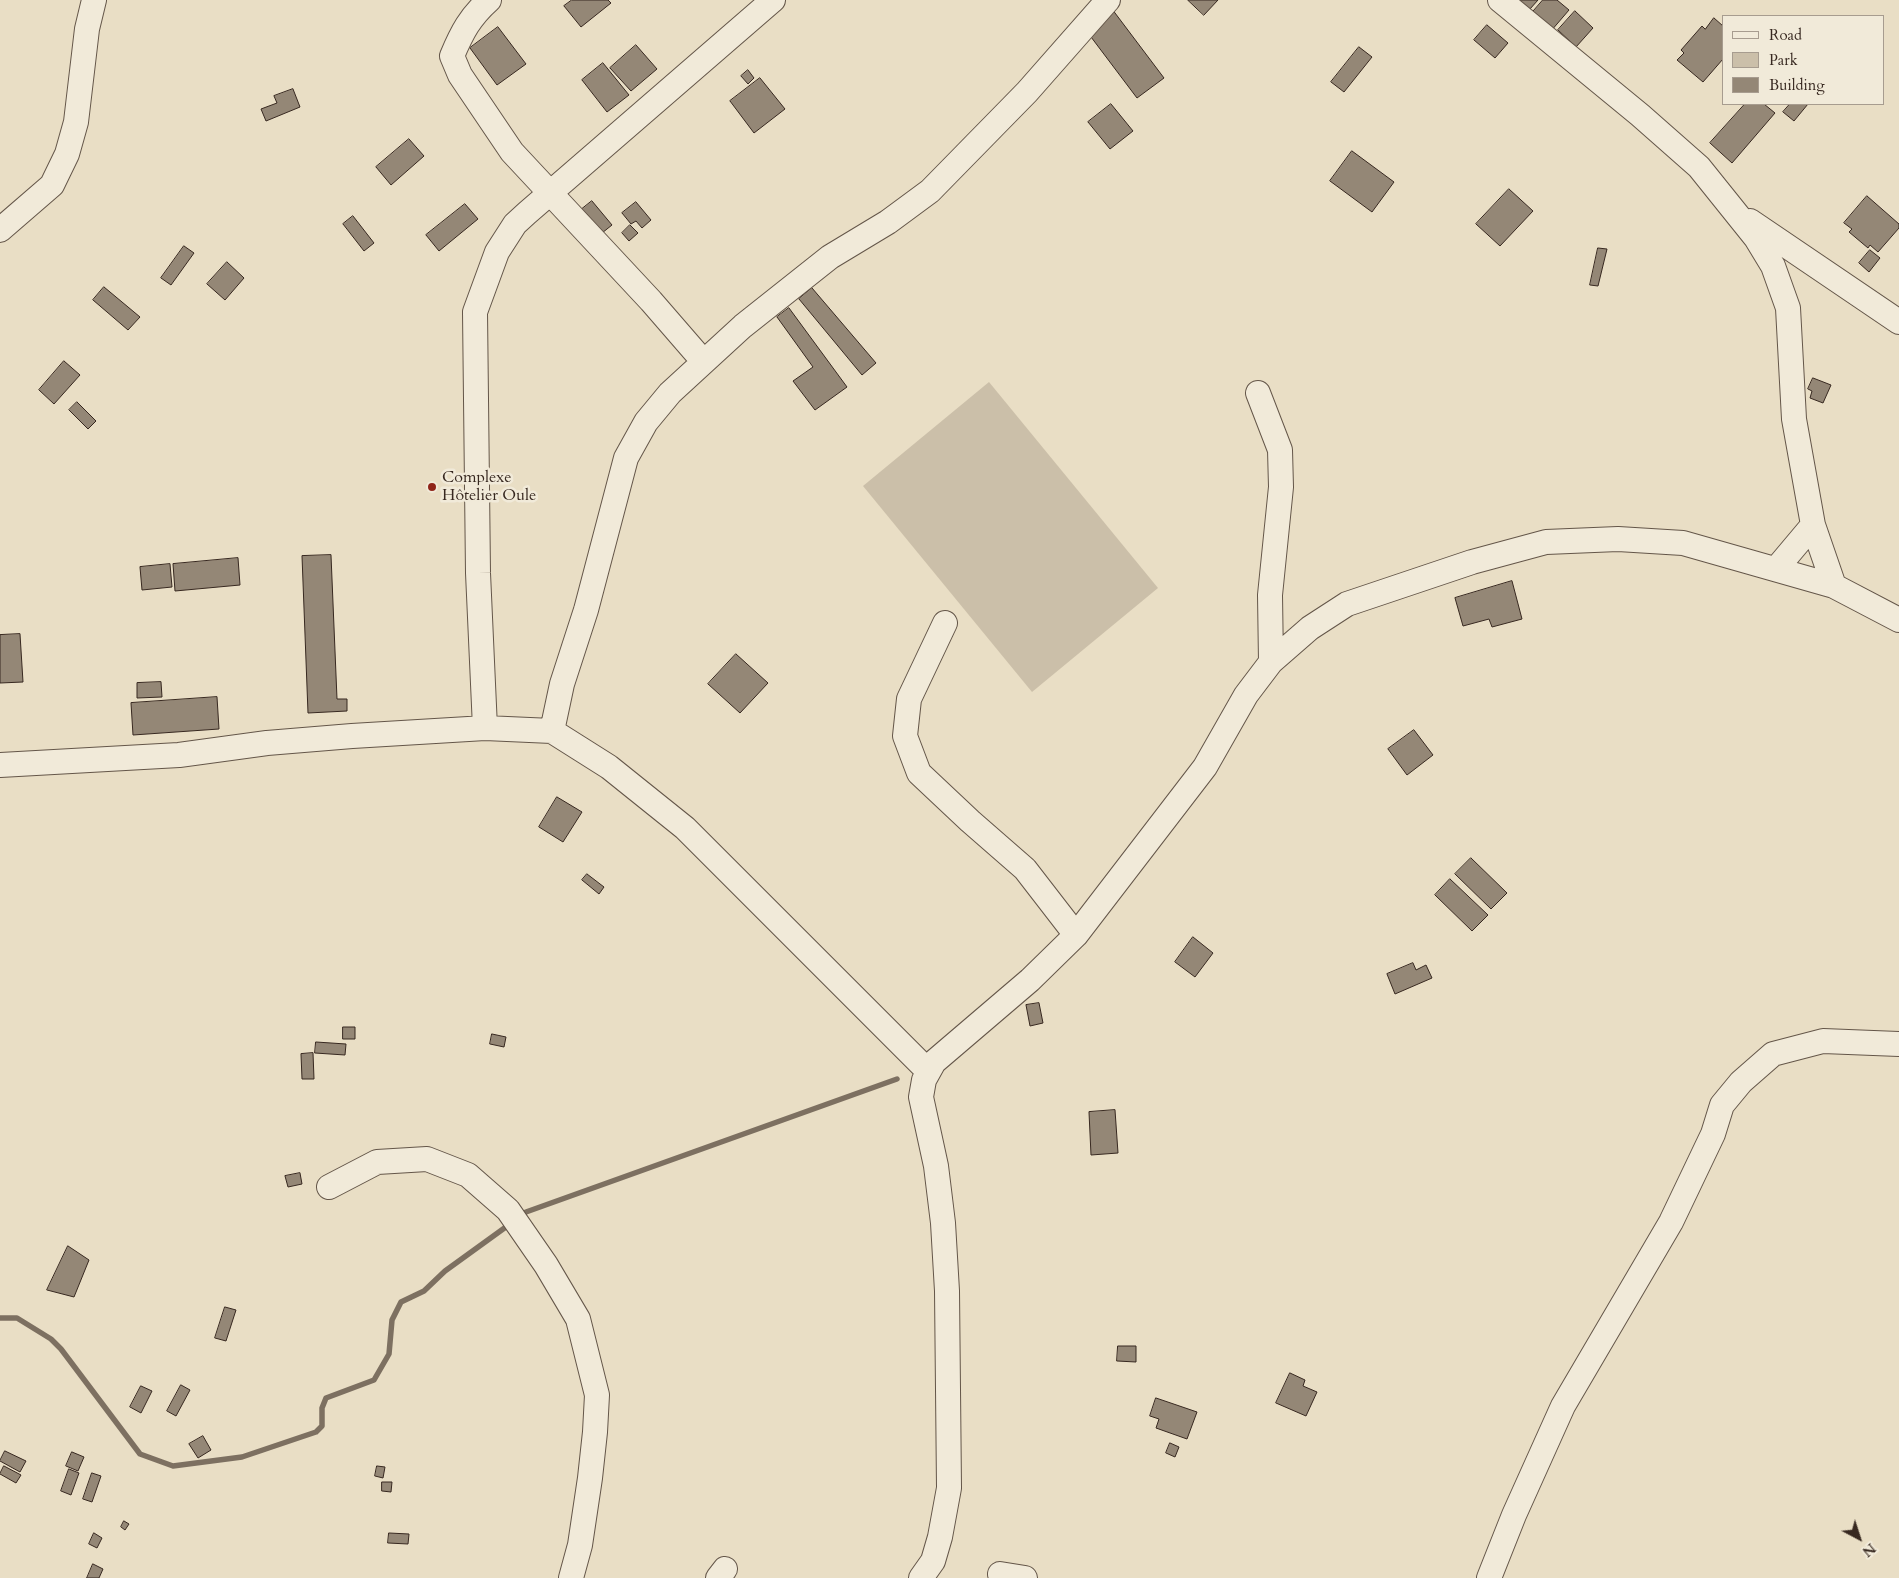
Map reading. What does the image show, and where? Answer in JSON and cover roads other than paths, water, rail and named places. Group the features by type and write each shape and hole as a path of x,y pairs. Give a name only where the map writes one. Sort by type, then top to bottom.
{"street":[{"path":"0,230 52,185 67,154 76,122 87,28 94,0"},
{"path":"489,0 477,11 462,32 452,56 460,75 512,152 703,361"},
{"path":"485,728 478,573 475,312 497,252 515,224 773,0"},
{"path":"552,731 562,684 586,610 626,458 646,422 670,393 743,326 830,256 888,222 930,191 1027,92 1108,0"},
{"path":"1500,0 1633,109 1699,167 1756,238 1773,266 1788,308 1794,420 1813,525 1834,586"},
{"path":"1736,212 1899,322"},
{"path":"1258,394 1280,450 1280,486 1270,595 1271,662"},
{"path":"1776,569 1813,525"},
{"path":"922,1578 933,1561 940,1538 950,1488 944,1223 937,1175 921,1097 928,1071 934,1062 1030,980 1076,935 1204,767 1246,695 1271,662 1310,628 1347,604 1472,562 1546,542 1618,539 1683,543 1834,586 1899,620"},
{"path":"945,623 910,699 905,736 919,773 1025,869 1076,935"},
{"path":"0,765 179,755 324,738 485,728 552,731 609,767 685,828 928,1071"},
{"path":"1489,1578 1514,1515 1563,1406 1671,1222 1713,1134 1722,1105 1740,1082 1773,1054 1823,1041 1899,1044"},
{"path":"329,1187 377,1162 427,1160 468,1174 508,1210 546,1265 578,1319 596,1395 596,1432 590,1478 580,1545 572,1578"},
{"path":"1000,1574 1025,1578"}],"waterway":[{"path":"519,1217 526,1212 897,1079"},
{"path":"0,1318 17,1318 51,1339 61,1349 140,1454 173,1466 242,1457 316,1432 322,1426 322,1408 326,1398 374,1380 389,1354 392,1320 401,1302 424,1291 445,1271 510,1224"}],"place":[{"name":"Complexe Hôtelier Oule","path":"432,487"}]}
